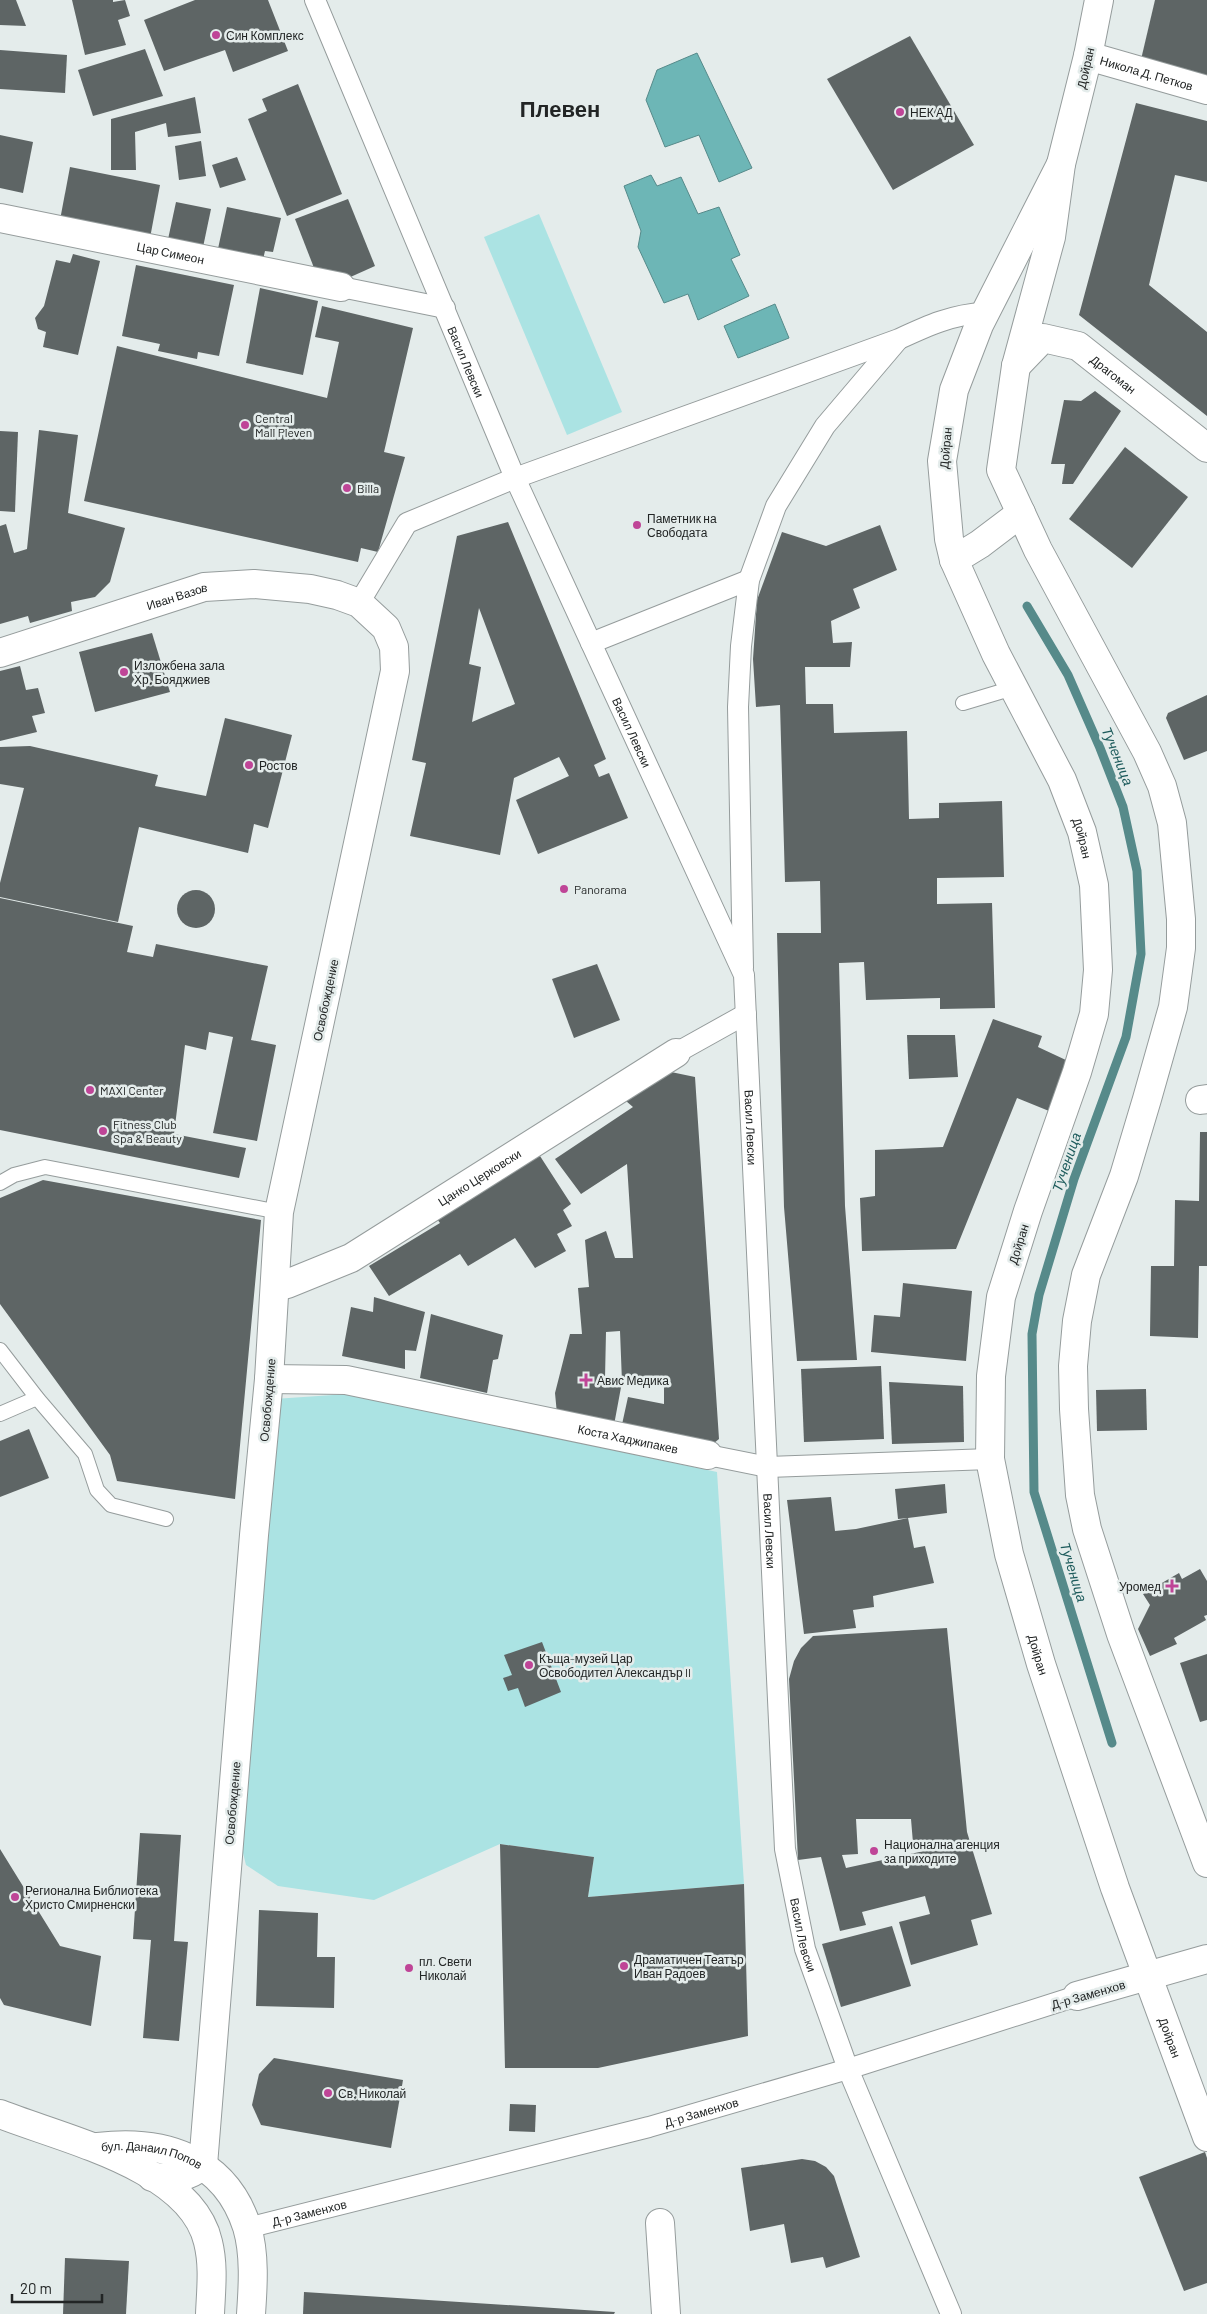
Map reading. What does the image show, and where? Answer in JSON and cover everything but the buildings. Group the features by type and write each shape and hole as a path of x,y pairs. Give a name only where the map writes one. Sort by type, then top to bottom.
{"street":[{"name":"Дойран","path":"1099,0 1088,56 1061,164 1051,237 1016,366 1001,470 1038,550 1147,752 1162,786 1172,823 1181,919 1181,948 1173,1006 1124,1176 1086,1276 1077,1321 1073,1366 1074,1409 1080,1495 1087,1529 1120,1634 1207,1863"},
{"name":"Васил Левски","path":"322,2 515,478 744,975 785,1849 806,1949 848,2068 952,2314"},
{"name":"Никола Д. Петков","path":"1088,56 1207,90"},
{"name":"Дойран","path":"1061,164 981,319 954,390 942,461 948,539 954,560 1013,688 1062,780 1082,832 1094,884 1098,970 1092,1022 1001,1297 991,1376 990,1459 1009,1554 1041,1664 1115,1888 1207,2137"},
{"name":"Цар Симеон","path":"0,218 341,287"},
{"path":"341,287 445,308"},
{"path":"359,603 406,523 515,478 899,339 926,326 963,314 981,319"},
{"name":"Драгоман","path":"1016,366 1043,338 1078,346 1207,448"},
{"path":"744,975 738,707 740,646 749,580 776,506 825,426 899,339"},
{"path":"954,560 980,544 1021,513"},
{"path":"591,643 749,580"},
{"name":"Иван Вазов","path":"0,653 204,588 238,584 281,585 337,595 359,603"},
{"name":"Освобождение","path":"203,2165 253,1545 269,1379 280,1212 395,671 394,647 386,628 359,603"},
{"path":"676,1053 746,1014"},
{"name":"Цанко Церковски","path":"276,1287 350,1258 676,1053"},
{"name":"Коста Хаджипакев","path":"269,1379 346,1380 768,1467 990,1459"},
{"name":"Д-р Заменхов","path":"247,2228 649,2128 1077,1996 1207,1959"},
{"path":"0,2114 63,2138 98,2148"},
{"name":"бул. Данаил Попов","path":"98,2148 119,2145 146,2145 177,2153 203,2165 222,2182 237,2204 247,2228 252,2265 251,2314"},
{"name":"бул. Данаил Попов","path":"98,2148 174,2190 190,2206 202,2224 208,2242 212,2270 210,2314"},
{"path":"152,2177 185,2177 203,2165"},
{"path":"660,2222 666,2314"}],"lane":[{"path":"963,703 1013,688"},
{"path":"0,1184 14,1175 45,1167 280,1212"},
{"path":"0,1350 37,1398 85,1454 97,1490 110,1505 166,1519"},
{"path":"0,1414 37,1398"}],"shaded area":[{"path":"697,53 752,168 719,182 699,135 665,147 646,100 657,70"},
{"path":"651,175 657,186 681,177 698,214 719,207 740,255 731,259 749,296 698,320 688,294 664,303 638,247 641,231 624,186"},
{"path":"539,214 622,412 567,435 484,237"},
{"path":"775,304 789,338 738,358 724,326"},
{"path":"348,1394 717,1472 744,1884 588,1897 594,1857 500,1844 374,1900 278,1886 246,1865 238,1833 259,1400"}],"waterway":[{"name":"Тученица","path":"1027,606 1068,675 1100,748 1123,807 1137,871 1141,954 1126,1037 1074,1179 1039,1295 1032,1334 1034,1492 1112,1743"}],"place":[{"name":"Син Комплекс","path":"216,35"},
{"name":"НЕК АД","path":"900,112"},
{"name":"Central Mall Pleven","path":"245,425"},
{"name":"Billa","path":"347,488"},
{"name":"Паметник на Свободата","path":"637,525"},
{"name":"Изложбена зала Хр. Бояджиев","path":"124,672"},
{"name":"Ростов","path":"249,765"},
{"name":"Panorama","path":"564,889"},
{"name":"MAXI Center","path":"90,1090"},
{"name":"Fitness Club Spa & Beauty","path":"103,1131"},
{"name":"Авис Медика","path":"586,1380"},
{"name":"Уромед","path":"1172,1586"},
{"name":"Къща-музей Цар Освободител Александър II","path":"529,1665"},
{"name":"Национална агенция за приходите","path":"874,1851"},
{"name":"Регионална Библиотека Христо Смирненски","path":"15,1897"},
{"name":"Драматичен Театър Иван Радоев","path":"624,1966"},
{"name":"пл. Свети Николай","path":"409,1968"},
{"name":"Св. Николай","path":"328,2093"}],"district":[{"name":"Плевен","path":"560,108"}]}
